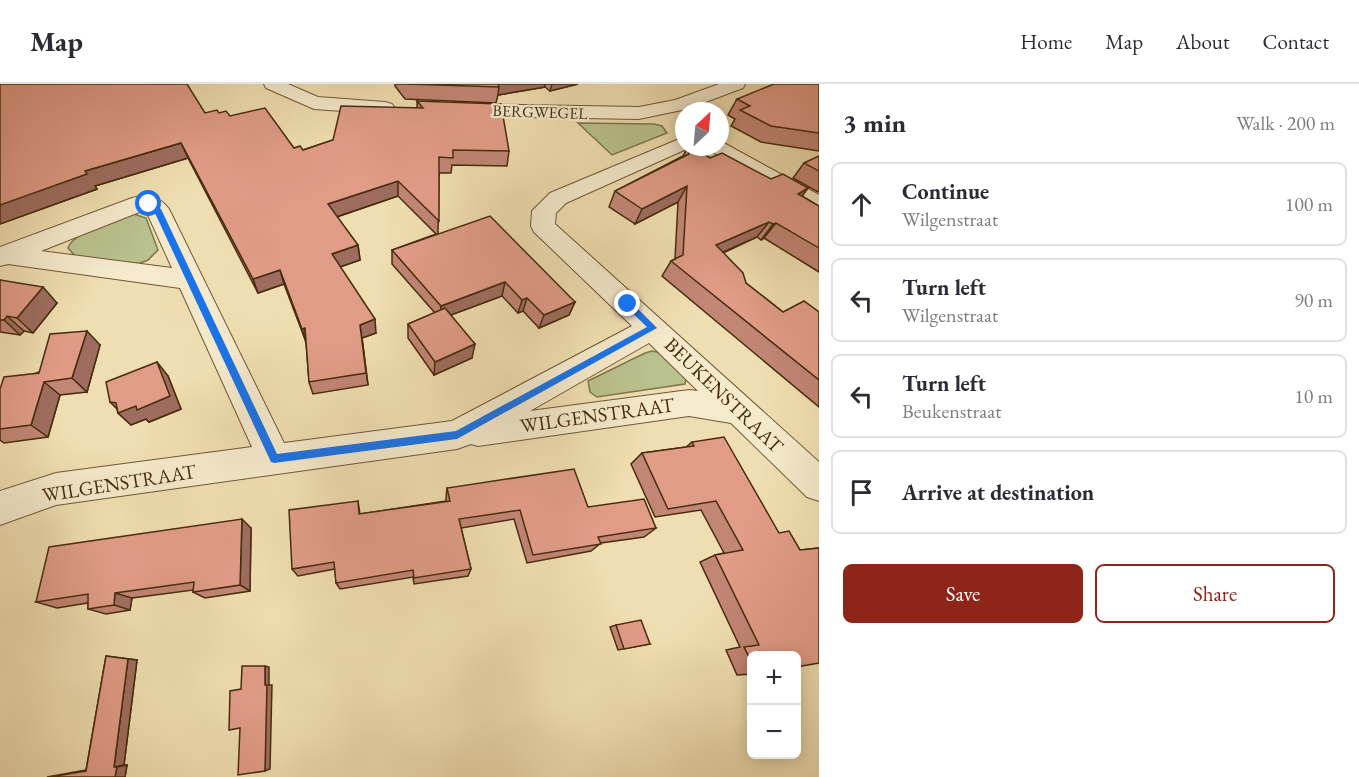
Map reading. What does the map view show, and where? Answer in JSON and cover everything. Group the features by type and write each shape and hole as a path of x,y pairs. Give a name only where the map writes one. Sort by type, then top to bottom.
{"street":[{"path":"273,84 301,99 320,104 402,108"},
{"name":"BERGWEGEL","path":"438,109 592,114 639,113 665,110 736,84"},
{"path":"665,110 675,119"},
{"name":"BEUKENSTRAAT","path":"675,147 558,198 544,211 543,226 819,485"},
{"path":"729,153 819,205"},
{"path":"3,256 140,203 149,204 157,209 274,459"},
{"path":"3,256 191,280"},
{"name":"WILGENSTRAAT","path":"457,435 653,328"},
{"name":"WILGENSTRAAT","path":"0,508 56,489 689,403 737,410"}],"green space":[{"path":"578,123 654,124 662,126 667,133 612,155"},
{"path":"134,214 146,218 158,250 148,260 133,266 75,256 68,248 78,236 87,231"},
{"path":"652,351 661,353 686,379 685,384 597,397 590,392 588,381"}],"building":[{"path":"0,84 187,84 205,113 217,110 219,113 226,111 230,116 265,108 294,148 300,146 303,150 333,140 341,106 423,108 417,101 501,104 509,151 453,150 453,158 439,157 439,221 398,181 328,204 358,245 332,254 375,319 360,325 366,373 309,382 305,328 302,329 280,270 253,279 181,143 85,171 87,174 0,205"},
{"path":"407,84 498,84 499,87"},
{"path":"774,84 819,84 819,133 771,126 740,110 750,106 737,99"},
{"path":"685,156 710,158 728,156 771,179 783,174 808,188 798,194 819,206 819,248 776,223 769,222 716,245 743,273 746,283 783,312 804,301 819,312 819,380 671,261 683,255 687,186 642,209 615,191"},
{"path":"819,156 819,171 804,163"},
{"path":"490,216 575,302 544,315 527,298 522,300 505,282 441,306 392,250"},
{"path":"0,280 43,287 17,318 7,316 4,320 0,320"},
{"path":"445,308 475,344 435,362 408,324"},
{"path":"87,331 72,378 44,382 31,425 0,429 0,389 4,377 39,373 50,334"},
{"path":"157,362 170,396 137,410 136,406 118,413 116,403 110,402 106,382"},
{"path":"724,437 779,533 789,531 800,550 819,548 819,663 801,666 801,651 747,651 747,653 744,647 759,645 715,555 743,550 716,501 668,509 642,453 694,446 692,442"},
{"path":"574,469 588,507 644,499 656,528 598,537 601,544 533,555 520,510 459,519 471,569 414,578 413,570 336,583 334,562 292,569 289,510 358,501 359,514 450,501 447,488"},
{"path":"242,519 240,585 193,592 194,582 115,593 114,605 88,609 88,594 36,602 49,547"},
{"path":"641,620 650,644 624,649 616,625"},
{"path":"106,656 128,659 114,767 117,767 115,777 50,777 86,771"},
{"path":"242,666 265,666 265,685 267,685 265,771 238,775 240,728 229,730 230,691 241,689"}],"route":[{"path":"149,204 157,209 274,459 457,435 653,328 628,304"}]}
